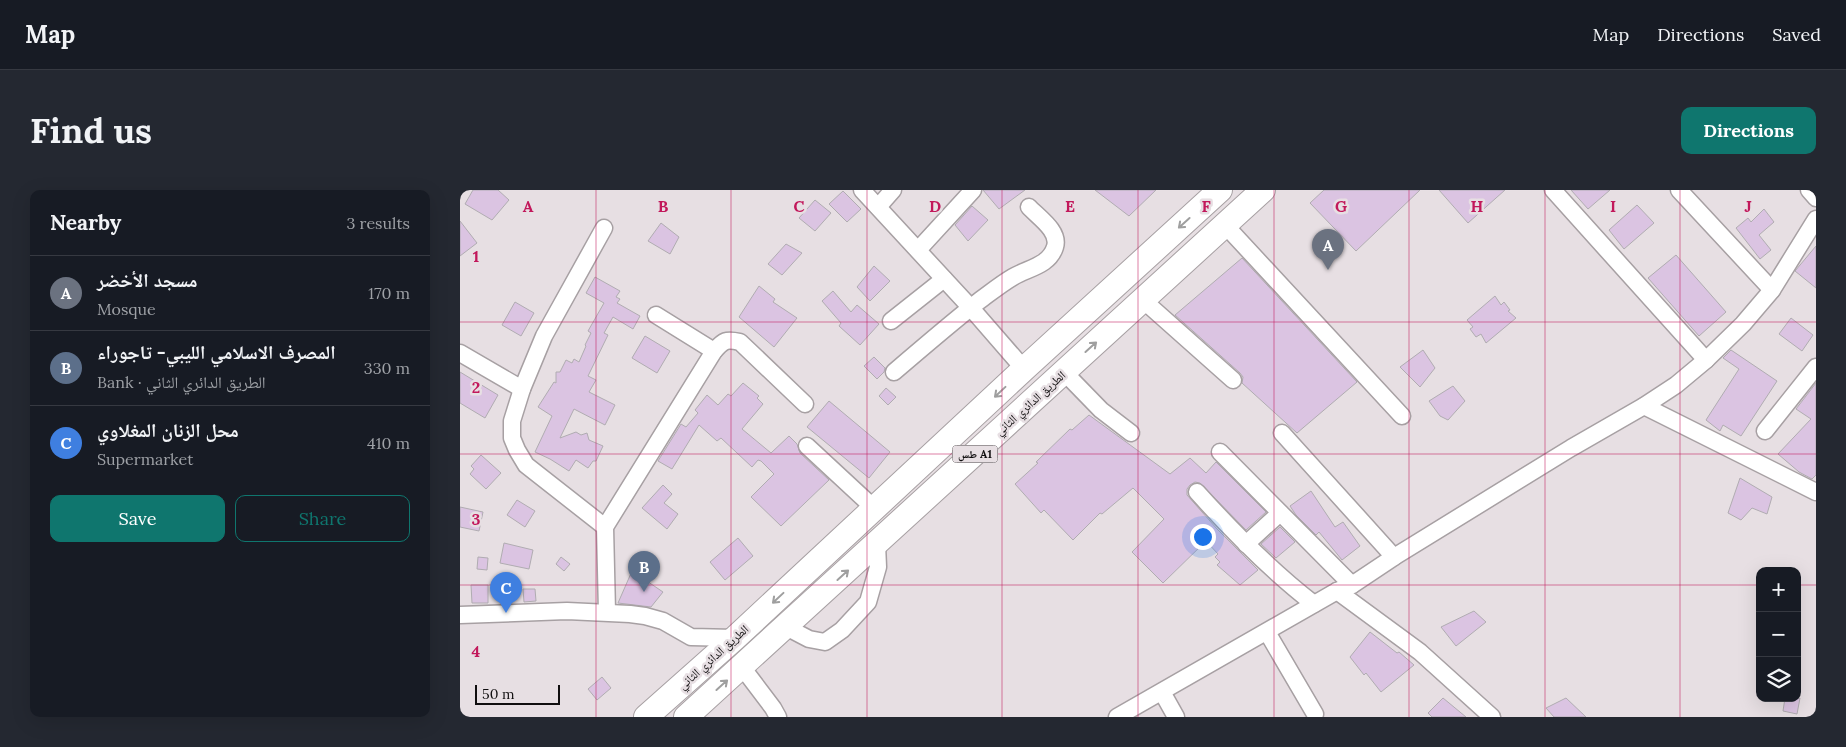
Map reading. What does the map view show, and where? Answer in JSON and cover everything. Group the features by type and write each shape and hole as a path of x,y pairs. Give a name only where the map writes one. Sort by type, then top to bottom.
{"highway":[{"name":"الطريق الدائري الثاني","path":"646,717 735,638 1024,369 1220,190"},
{"name":"الطريق الدائري الثاني","path":"686,717 1263,190"}],"street":[{"path":"862,190 971,308 1024,369"},
{"path":"878,207 894,190"},
{"path":"918,250 973,190"},
{"path":"1553,190 1706,360"},
{"path":"1679,190 1772,290"},
{"path":"1809,190 1816,198"},
{"path":"894,372 971,308 1015,276 1038,267 1051,255 1055,246 1053,232 1029,207"},
{"path":"1117,717 1344,588 1676,385 1744,324 1772,290 1816,219"},
{"path":"1225,225 1402,416"},
{"path":"604,228 544,336 522,389 512,421 512,438 526,465 605,527"},
{"path":"891,321 944,279"},
{"path":"1143,300 1233,380"},
{"path":"656,315 714,351"},
{"path":"607,612 605,527 714,351 729,339 740,342 805,404"},
{"path":"460,353 522,389"},
{"path":"1765,431 1816,367"},
{"path":"1064,372 1101,410 1131,433"},
{"path":"1644,406 1816,491"},
{"path":"1282,433 1394,556"},
{"path":"807,446 875,509"},
{"path":"1220,452 1280,513 1344,588 1420,652 1492,717"},
{"path":"1198,492 1246,544 1288,584 1314,604"},
{"path":"1246,544 1280,513"},
{"path":"786,627 809,639 825,642 842,630 868,602 878,567 877,544"},
{"path":"460,615 521,612 607,612 645,616 663,621 692,637 735,638"},
{"path":"1266,632 1315,714"},
{"path":"678,688 698,667 697,651 692,637"},
{"path":"742,667 778,717"},
{"path":"1162,692 1176,717"}],"building":[{"path":"473,190 498,190 509,200 492,220 465,204"},
{"path":"983,190 1025,190 999,209"},
{"path":"1095,190 1156,190 1129,216"},
{"path":"1324,190 1420,190 1356,251 1310,203"},
{"path":"1439,190 1505,190 1468,223"},
{"path":"1571,190 1610,190 1588,209"},
{"path":"843,191 861,209 847,222 829,204"},
{"path":"815,200 831,213 815,231 799,218"},
{"path":"1637,205 1654,223 1624,249 1609,230"},
{"path":"972,206 988,220 968,241 955,225"},
{"path":"1764,209 1774,222 1759,235 1771,250 1760,259 1736,228 1748,218 1751,222"},
{"path":"460,221 477,243 460,256"},
{"path":"661,223 679,237 670,254 648,241"},
{"path":"786,244 802,253 782,275 768,264"},
{"path":"1816,246 1816,288 1795,271"},
{"path":"1676,255 1726,312 1699,336 1648,278"},
{"path":"1242,258 1357,382 1297,433 1242,383 1243,377 1240,373 1175,315"},
{"path":"874,266 890,281 870,301 857,287"},
{"path":"595,277 620,291 616,297 620,299 617,303 640,316 633,329 613,317 604,333 608,335 588,376 596,380 589,392 615,405 605,425 574,409 560,438 576,432 581,435 587,433 589,440 603,446 596,461 593,461 588,468 576,460 569,471 535,452 552,416 538,407 554,382 556,383 556,372 560,372 566,360 572,363 574,359 579,362 591,333 588,331 604,303 586,293"},
{"path":"759,286 775,299 773,302 797,318 774,347 739,317"},
{"path":"833,291 851,312 857,305 879,324 860,345 839,326 841,323 822,301"},
{"path":"1495,296 1501,305 1504,302 1510,310 1508,311 1516,318 1486,343 1481,334 1476,337 1470,329 1473,327 1467,320"},
{"path":"515,302 534,313 521,336 502,325"},
{"path":"1791,318 1813,335 1802,351 1779,334"},
{"path":"645,336 670,351 657,373 632,358"},
{"path":"1423,350 1435,368 1420,387 1400,367"},
{"path":"1731,350 1777,381 1741,436 1723,425 1720,431 1706,420 1739,369 1723,358"},
{"path":"874,357 885,368 884,372 877,379 864,366"},
{"path":"460,372 498,395 485,418 460,403"},
{"path":"743,383 759,396 757,398 763,404 742,429 771,453 789,436 797,444 800,453 829,480 781,526 751,497 774,474 758,460 752,467 721,438 717,441 699,425 672,469 658,461 681,424 686,427 698,413 695,410 707,395 718,405 728,394 731,396"},
{"path":"1816,383 1816,475 1812,479 1799,472 1778,454 1811,419 1796,409"},
{"path":"1453,386 1465,401 1448,420 1440,416 1429,401"},
{"path":"886,388 896,397 888,405 879,396"},
{"path":"829,401 890,452 869,478 807,427"},
{"path":"1089,415 1170,474 1190,458 1206,473 1216,462 1266,512 1246,530 1200,483 1195,482 1190,485 1187,489 1187,495 1217,529 1258,570 1240,585 1217,565 1220,562 1215,557 1218,554 1206,541 1163,583 1132,552 1164,519 1133,488 1102,514 1100,513 1073,540 1044,510 1041,513 1015,484 1070,429 1072,430"},
{"path":"481,455 501,473 486,489 470,474 474,469 471,466"},
{"path":"1740,478 1772,497 1767,514 1752,508 1741,520 1728,513"},
{"path":"663,485 672,494 664,503 678,514 667,529 642,508"},
{"path":"1311,491 1335,527 1343,522 1360,546 1342,560 1319,532 1316,535 1296,515 1290,506"},
{"path":"517,500 535,511 525,527 507,515"},
{"path":"460,507 483,512 479,531 460,527"},
{"path":"1280,527 1295,542 1276,558 1261,544"},
{"path":"738,538 753,556 725,580 710,562"},
{"path":"504,543 533,550 529,569 500,563"},
{"path":"478,557 488,558 487,570 477,569"},
{"path":"561,557 570,564 564,571 556,564"},
{"path":"632,571 663,592 651,607 618,603"},
{"path":"471,585 488,585 488,603 472,603"},
{"path":"523,589 535,589 536,601 524,602"},
{"path":"1474,611 1486,622 1456,646 1441,627"},
{"path":"1370,632 1414,665 1381,692 1350,657"},
{"path":"602,677 611,688 597,700 588,689"},
{"path":"1443,698 1466,717 1432,717 1428,713"},
{"path":"1566,698 1586,717 1554,717 1546,708"},
{"path":"1784,702 1799,702 1797,714 1783,711"}],"place":[{"name":"مسجد الأخضر","path":"1328,270"},
{"name":"المصرف الاسلامي الليبي- تاجوراء","path":"644,592"},
{"name":"محل الزنان المغلاوي","path":"506,613"}]}
